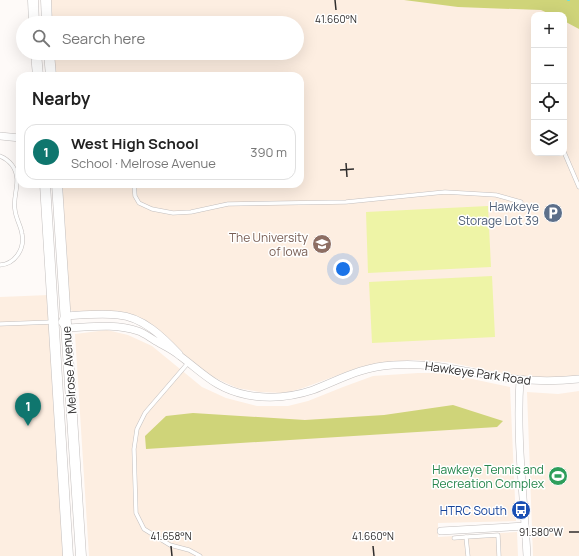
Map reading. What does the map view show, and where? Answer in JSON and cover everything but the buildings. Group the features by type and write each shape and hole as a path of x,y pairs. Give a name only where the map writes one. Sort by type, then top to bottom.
{"main road":[{"path":"33,0 34,16"},
{"path":"46,0 47,16"},
{"path":"37,60 38,72"},
{"path":"50,60 51,72"},
{"name":"Melrose Avenue","path":"45,188 62,322 81,556"},
{"name":"Melrose Avenue","path":"57,188 68,556"}],"street":[{"path":"0,136 16,138"},
{"name":"Hawkeye Park Road","path":"62,322 111,314 133,318 165,338 188,363 207,378 222,387 260,396 284,396 298,394 312,390 348,374 393,365 426,364 520,380 551,381 579,379"},
{"name":"Hawkeye Park Road","path":"62,322 114,326 130,329 146,335 179,354"},
{"path":"520,380 518,412 527,556"},
{"path":"441,531 525,526"}],"lane":[{"path":"0,156 14,167 16,173"},
{"path":"566,156 579,187"},
{"path":"0,265 11,262 15,259 19,254 23,241 22,233 14,211 17,188"},
{"path":"134,188 135,196 139,203 152,209 173,213 191,212 228,204 346,202 445,192 496,196 522,202"},
{"path":"0,324 62,322"},
{"path":"188,363 145,413 137,429 134,449 136,513 144,529 170,545 189,550 197,556"},
{"path":"454,538 498,535 499,556"},
{"path":"466,537 468,556"}],"shaded area":[{"name":"The University of Iowa","path":"49,0 579,0 579,376 544,378 516,376 447,362 413,360 360,367 293,391 282,393 260,392 237,388 213,377 145,323 72,311 70,309 60,188 304,188 304,72 54,72 53,60 304,60 304,16 50,16"},
{"path":"49,295 64,556 0,556 0,297"},
{"path":"107,330 128,335 152,346 202,387 226,398 257,406 288,406 308,401 373,376 444,373 510,387 516,521 438,523 438,537 517,532 518,556 89,556 75,334"},
{"path":"579,391 579,556 533,556 527,392 558,394"}],"green space":[{"path":"404,0 579,0 579,29 567,23 567,12 458,7"},
{"path":"488,206 491,267 368,273 366,212"},
{"path":"492,276 495,337 372,343 369,282"},
{"path":"453,405 503,421 497,427 146,449 145,436 166,416 193,413 305,420 384,415"}],"place":[{"name":"Hawkeye Storage Lot 39","path":"553,213"},
{"name":"The University of Iowa","path":"322,244"},
{"name":"West High School","path":"28,426"},
{"name":"Hawkeye Tennis and Recreation Complex","path":"558,476"},
{"name":"HTRC South","path":"521,510"}]}
